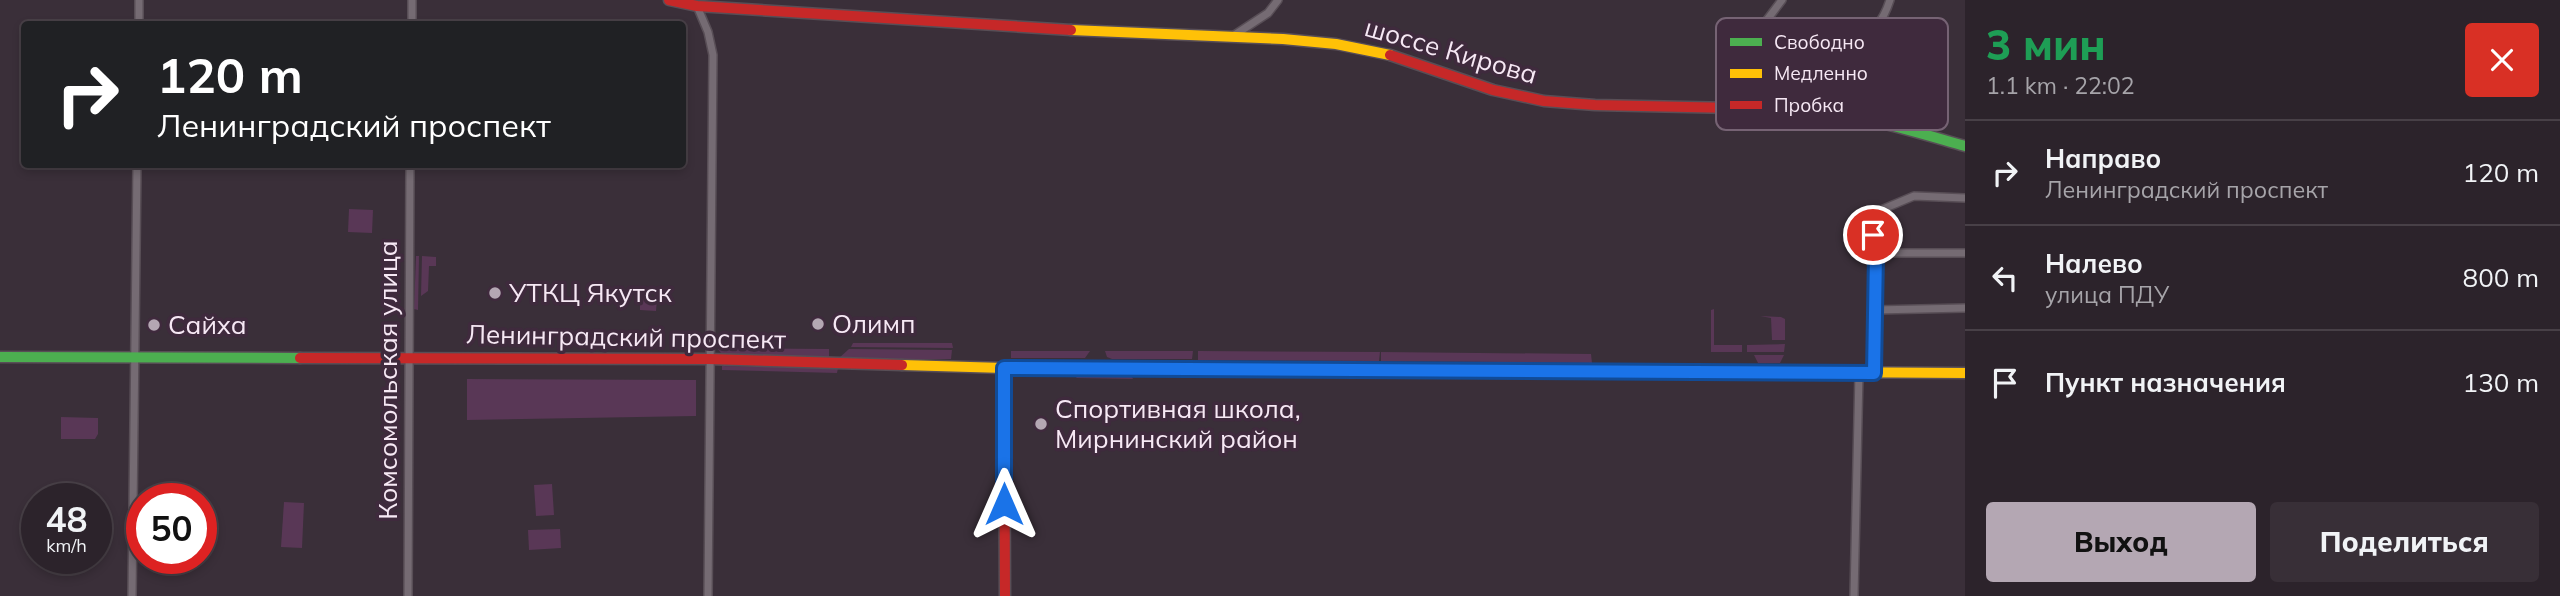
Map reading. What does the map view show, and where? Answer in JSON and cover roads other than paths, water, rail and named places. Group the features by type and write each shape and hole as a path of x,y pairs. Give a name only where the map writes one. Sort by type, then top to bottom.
{"main road":[{"name":"шоссе Кирова","path":"668,0 697,6 1028,28 1313,41 1360,47 1493,90 1562,103 1716,107"},
{"name":"шоссе Кирова","path":"1915,130 1965,146"},
{"name":"Ленинградский проспект","path":"0,357 710,359 1004,368 1965,373"},
{"path":"1004,368 1005,596"}],"street":[{"path":"139,0 139,21"},
{"path":"412,0 412,21"},
{"path":"1232,37 1268,13 1278,0"},
{"path":"1768,18 1782,0"},
{"path":"1884,18 1890,0"},
{"path":"697,6 708,32 713,55 708,596"},
{"path":"132,596 137,168"},
{"name":"Комсомольская улица","path":"408,596 410,168"},
{"path":"1874,373 1876,253 1873,235 1877,212 1914,196 1965,198"},
{"path":"1876,253 1965,253"},
{"path":"1875,310 1965,308"},
{"path":"1854,596 1859,373"}],"place":[{"name":"УТКЦ Якутск","path":"495,293"},
{"name":"Олимп","path":"818,324"},
{"name":"Сайха","path":"154,325"},
{"name":"Спортивная школа, Мирнинский район","path":"1041,424"}]}
